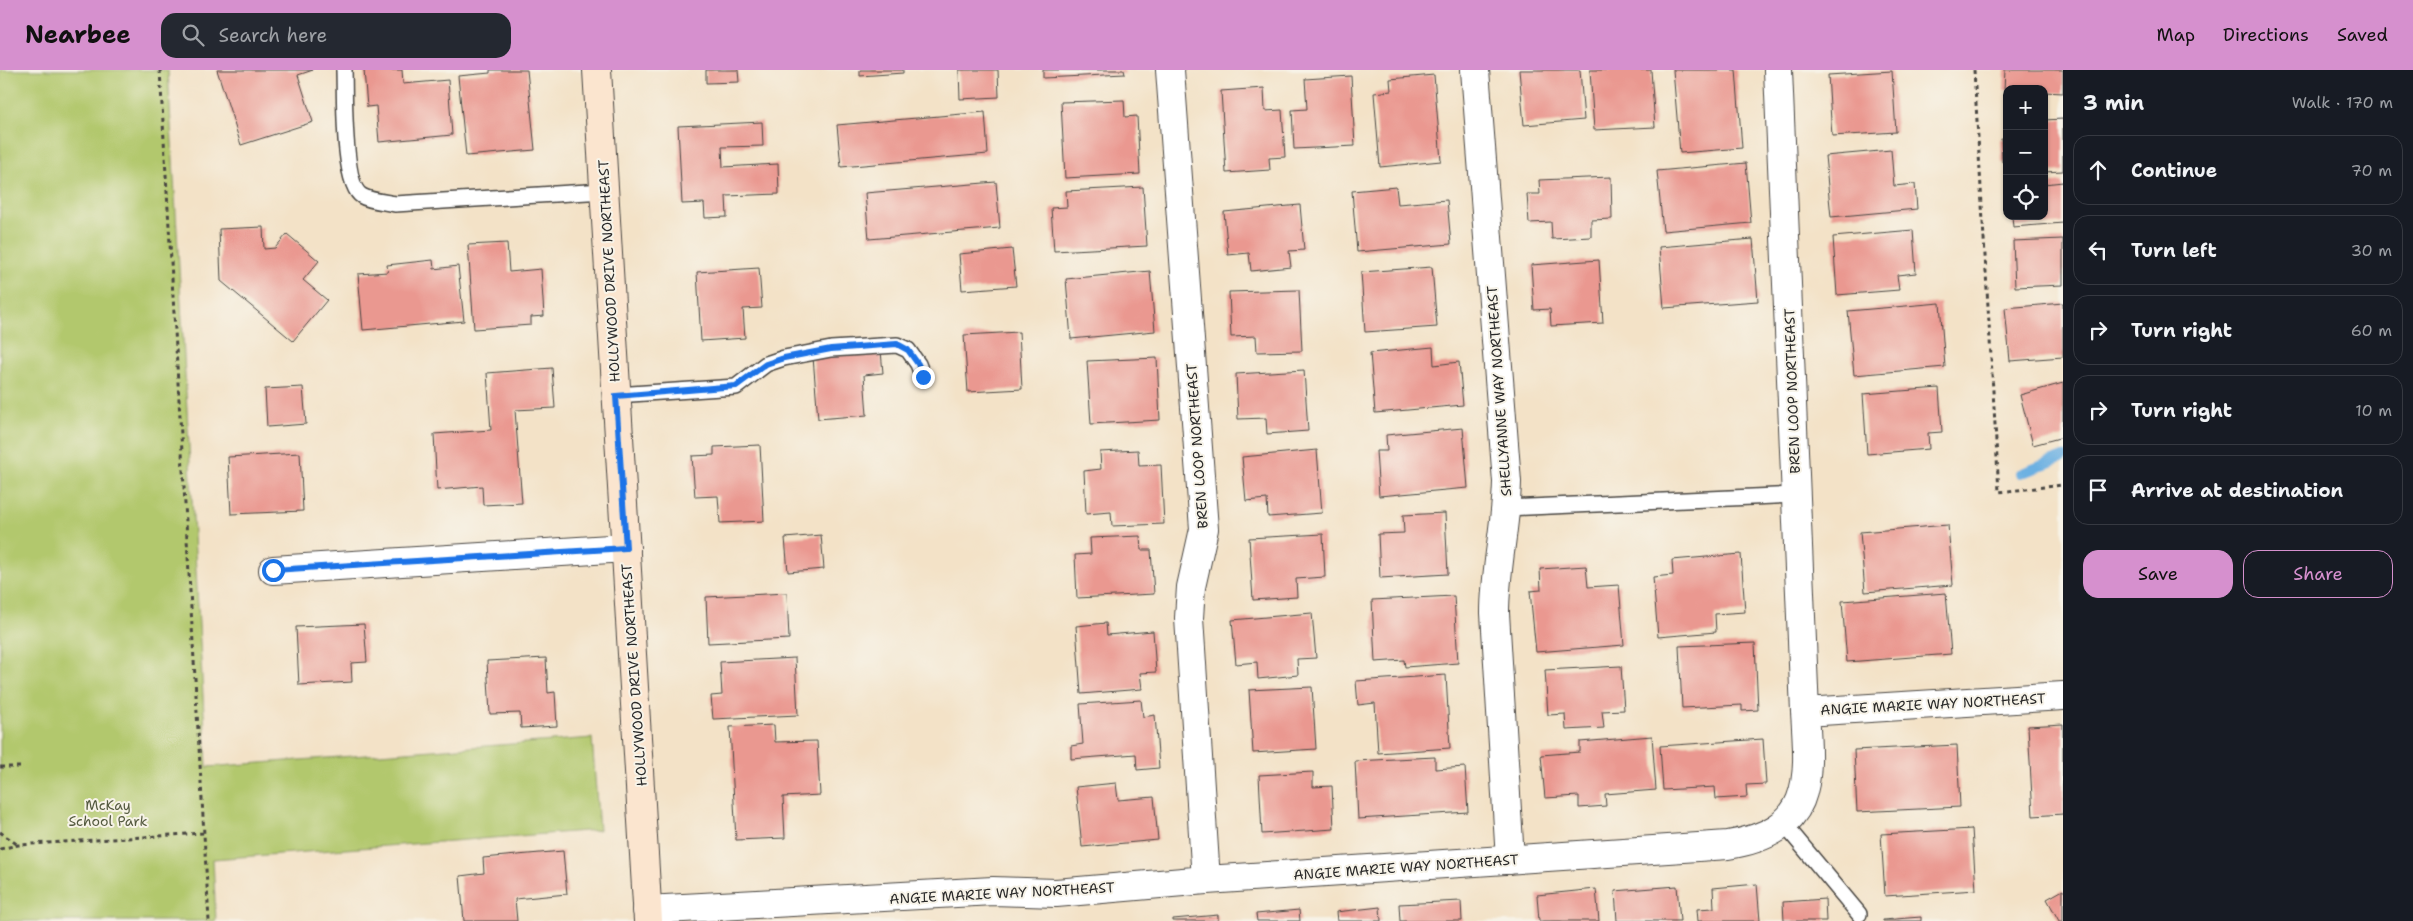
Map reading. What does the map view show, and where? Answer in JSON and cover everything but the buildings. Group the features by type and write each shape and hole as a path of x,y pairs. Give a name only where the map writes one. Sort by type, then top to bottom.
{"street":[{"name":"HOLLYWOOD DRIVE NORTHEAST","path":"597,70 647,915"},
{"name":"BREN LOOP NORTHEAST","path":"1170,70 1204,529 1191,586 1189,618 1206,880"},
{"name":"SHELLYANNE WAY NORTHEAST","path":"1474,70 1507,482 1506,508 1496,572 1495,613 1510,860"},
{"name":"BREN LOOP NORTHEAST","path":"1778,70 1806,712"},
{"path":"273,570 626,548"},
{"name":"ANGIE MARIE WAY NORTHEAST","path":"647,915 993,891 1056,893 1206,880 1728,845 1752,841 1772,834 1784,824 1799,806 1805,787 1808,746 1806,712 2063,696"}],"lane":[{"path":"344,70 348,167 353,187 362,196 395,204 604,191"},
{"path":"616,396 736,386 766,364 784,358 831,349 897,344 908,350 918,364 923,377"},
{"path":"1506,508 1796,494"},
{"path":"1784,824 1858,914"}],"path":[{"path":"160,70 209,921"},
{"path":"1974,70 1999,492 2063,485"},
{"path":"0,767 20,767"},
{"path":"0,832 18,845"},
{"path":"0,849 18,845 204,833"}],"green space":[{"name":"McKay School Park","path":"0,70 168,70 207,767 592,738 599,830 213,859 216,921 0,921"}],"waterway":[{"path":"2020,474 2063,457"}],"route":[{"path":"273,570 626,548 616,396 736,386 766,364 802,353 897,344 908,350 918,364 923,377"}]}
